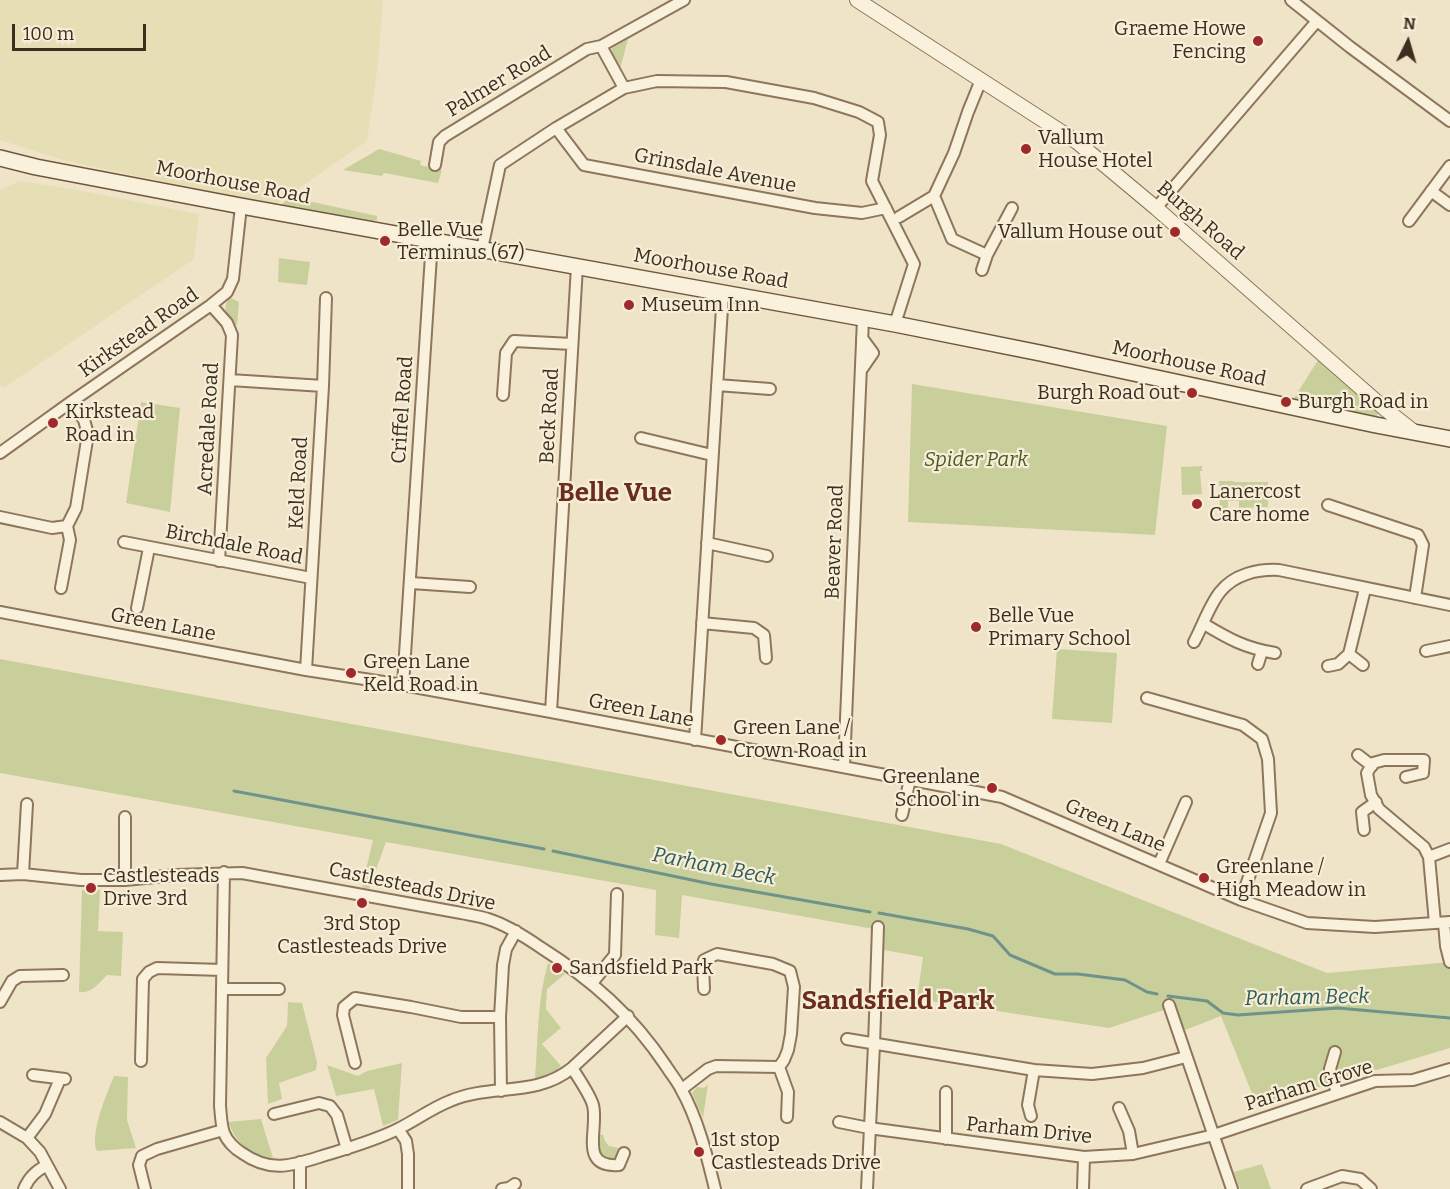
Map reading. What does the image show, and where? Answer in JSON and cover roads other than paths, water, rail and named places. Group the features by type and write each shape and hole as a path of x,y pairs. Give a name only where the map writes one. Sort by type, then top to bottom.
{"main road":[{"name":"Moorhouse Road","path":"0,158 241,206 895,324 1450,439"}],"street":[{"name":"Palmer Road","path":"435,165 439,142 445,136 587,49 601,46 684,0"},
{"name":"Burgh Road","path":"857,0 1077,142 1413,431"},
{"path":"1291,0 1450,120"},
{"path":"1156,208 1317,21"},
{"path":"601,46 624,88"},
{"path":"899,217 934,196 954,153 981,80"},
{"path":"482,249 500,165 556,128 624,88 657,81 726,82 814,98 859,112 878,122 880,135 872,181 914,264 895,324"},
{"name":"Grinsdale Avenue","path":"556,128 584,165 816,208 862,213 886,208"},
{"path":"1409,221 1450,166"},
{"path":"1431,191 1450,205"},
{"path":"934,196 952,238 987,255"},
{"name":"Kirkstead Road","path":"0,453 227,292 233,279 241,206"},
{"path":"982,270 987,255 1012,208"},
{"name":"Criffel Road","path":"403,685 432,240"},
{"name":"Beck Road","path":"551,712 577,266"},
{"path":"695,740 723,292"},
{"name":"Keld Road","path":"306,670 326,298"},
{"name":"Acredale Road","path":"211,305 227,323 232,335 219,561"},
{"name":"Beaver Road","path":"844,766 861,372 873,353 862,337 863,319"},
{"path":"503,395 506,352 514,341 572,344"},
{"path":"230,380 322,386"},
{"path":"717,385 770,389"},
{"path":"61,588 70,540 67,526 76,508 88,434 84,420 71,402"},
{"path":"1376,425 1385,409"},
{"path":"641,438 712,455"},
{"path":"1328,505 1418,535 1423,545 1415,598"},
{"path":"0,517 52,528 67,526"},
{"name":"Birchdale Road","path":"124,542 311,578"},
{"path":"707,543 767,555"},
{"name":"Birchdale Road","path":"137,608 149,548"},
{"path":"1194,642 1221,590 1253,571 1280,570 1450,605"},
{"path":"411,583 470,587"},
{"path":"1328,666 1338,664 1349,654 1365,589"},
{"name":"Green Lane","path":"0,612 1002,797 1241,900 1307,923 1375,927 1443,923"},
{"path":"702,623 754,628 764,635 766,658"},
{"path":"1204,624 1234,642 1275,653"},
{"path":"1426,651 1450,646"},
{"path":"1258,664 1262,651"},
{"path":"1349,654 1363,665"},
{"path":"1148,698 1243,725 1262,739 1268,759 1271,813 1241,900"},
{"path":"1358,755 1372,766"},
{"path":"1406,777 1423,773 1424,760 1384,759 1373,763 1367,773 1371,795 1379,808 1424,847 1429,857 1450,962"},
{"path":"902,815 910,779"},
{"path":"1159,864 1186,802"},
{"path":"1364,830 1362,812 1376,802"},
{"path":"23,874 27,804"},
{"path":"125,817 125,880"},
{"path":"1429,857 1450,849"},
{"path":"224,872 220,1106 225,1136 237,1150 260,1164 285,1166 346,1149 398,1129 452,1100 548,1083 564,1075 628,1017"},
{"name":"Castlesteads Drive","path":"0,875 23,874 81,880 125,880 224,872 242,873 487,918 516,931 577,971 628,1017 657,1051 681,1089 703,1142 715,1189"},
{"path":"592,983 615,955 617,894"},
{"path":"867,1189 878,927"},
{"path":"501,1091 500,1017 503,965 507,949 516,931"},
{"path":"704,989 704,960 717,954 773,964 790,970 794,987 791,1035 788,1050 779,1067"},
{"path":"141,1061 143,979 149,972 157,968 222,970"},
{"path":"0,1002 12,981 20,976 63,975"},
{"path":"222,989 279,988"},
{"path":"355,1063 343,1015 344,1007 355,998 461,1017 500,1017"},
{"path":"1169,1005 1232,1189"},
{"path":"847,1039 1034,1070 1092,1074 1143,1068 1186,1057"},
{"path":"1335,1052 1330,1069 1337,1093"},
{"path":"681,1089 708,1069 716,1066 779,1067"},
{"path":"779,1067 788,1092 787,1117"},
{"path":"572,1068 593,1104 593,1153 598,1161 607,1166 619,1165 624,1153"},
{"name":"Parham Grove","path":"1214,1135 1375,1082 1413,1080 1450,1069"},
{"path":"1031,1116 1028,1105 1034,1070"},
{"path":"27,1138 45,1114 64,1079 33,1075"},
{"path":"946,1092 946,1139"},
{"path":"274,1114 319,1103 330,1106 337,1115 346,1149"},
{"path":"1119,1108 1129,1131 1133,1154"},
{"path":"0,1122 27,1138 40,1152 60,1189"},
{"name":"Parham Drive","path":"839,1122 1084,1157 1133,1154 1214,1135"},
{"path":"398,1129 406,1141 408,1189"},
{"path":"145,1189 139,1165 142,1156 157,1149 223,1130"},
{"path":"1083,1189 1084,1157"},
{"path":"300,1162 300,1189"},
{"path":"24,1189 28,1179 47,1165"},
{"path":"1307,1189 1342,1176 1360,1179 1371,1189"},
{"path":"502,1189 515,1184"}],"waterway":[{"name":"Parham Beck","path":"234,791 544,849"},
{"name":"Parham Beck","path":"553,851 711,884 870,912"},
{"name":"Parham Beck","path":"879,913 968,929 993,936 1010,955 1055,974 1078,974 1125,980 1147,992 1157,994"},
{"name":"Parham Beck","path":"1168,996 1207,1001 1223,1013 1238,1015 1338,1008 1450,1018"}],"place":[{"name":"Graeme Howe Fencing","path":"1258,41"},
{"name":"Vallum House Hotel","path":"1026,149"},
{"name":"Vallum House out","path":"1175,232"},
{"name":"Belle Vue Terminus (67)","path":"385,241"},
{"name":"Museum Inn","path":"629,305"},
{"name":"Burgh Road out","path":"1192,393"},
{"name":"Burgh Road in","path":"1286,402"},
{"name":"Kirkstead Road in","path":"53,423"},
{"name":"Lanercost Care home","path":"1197,504"},
{"name":"Belle Vue Primary School","path":"976,627"},
{"name":"Green Lane Keld Road in","path":"351,673"},
{"name":"Green Lane / Crown Road in","path":"721,740"},
{"name":"Greenlane School in","path":"992,788"},
{"name":"Greenlane / High Meadow in","path":"1204,878"},
{"name":"Castlesteads Drive 3rd","path":"91,888"},
{"name":"3rd Stop Castlesteads Drive","path":"362,903"},
{"name":"Sandsfield Park","path":"557,968"},
{"name":"1st stop Castlesteads Drive","path":"699,1152"}],"district":[{"name":"Belle Vue","path":"615,494"},
{"name":"Sandsfield Park","path":"898,1002"}],"park label":[{"name":"Spider Park","path":"976,460"}]}
